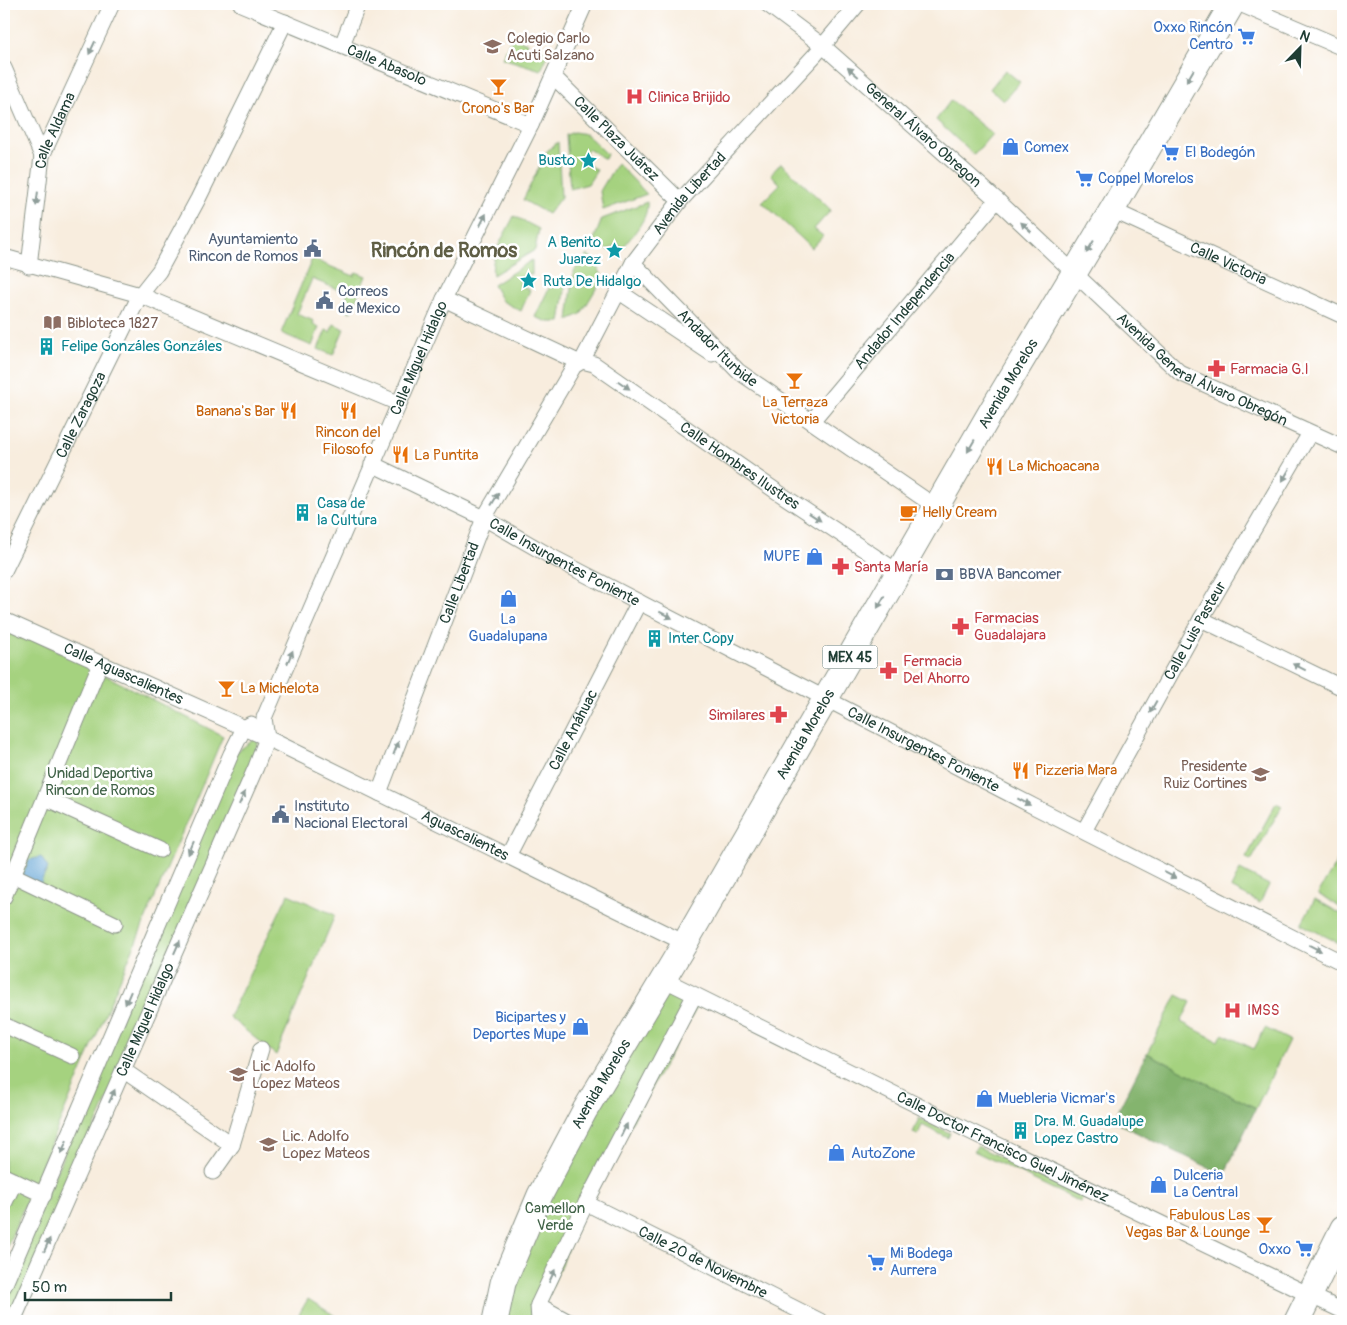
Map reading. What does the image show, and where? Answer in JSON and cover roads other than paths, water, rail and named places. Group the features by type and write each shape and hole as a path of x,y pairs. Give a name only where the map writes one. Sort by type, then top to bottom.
{"main road":[{"name":"Avenida Morelos","path":"495,1321 503,1283 540,1196 585,1110 685,943 898,572 1232,4"},
{"path":"1297,1321 1343,1228"}],"street":[{"name":"Calle Aldama","path":"29,266 42,156 112,4"},
{"name":"Calle Abasolo","path":"240,4 531,124"},
{"path":"342,45 358,4"},
{"name":"Calle Miguel Hidalgo","path":"264,718 398,403 444,300 531,124 585,4"},
{"name":"General Álvaro Obregon","path":"767,4 823,46 997,200 1075,272"},
{"path":"823,46 858,4"},
{"path":"1240,4 1343,48"},
{"name":"Calle Zaragoza","path":"4,571 140,295 159,271 193,208 285,22"},
{"name":"Avenida Libertad","path":"580,362 633,263 680,201 823,46"},
{"path":"4,68 42,156"},
{"name":"Calle Plaza Juárez","path":"553,76 680,201"},
{"name":"Andador Independencia","path":"812,421 997,200"},
{"name":"Calle Victoria","path":"1112,210 1343,316"},
{"path":"4,257 29,266 140,295 398,403"},
{"name":"Andador Iturbide","path":"633,263 738,371 936,507"},
{"name":"Avenida General Álvaro Obregón","path":"1075,272 1180,374 1343,448"},
{"path":"618,292 738,371"},
{"name":"Calle Hombres Ilustres","path":"444,300 580,362 594,364 776,491 898,572"},
{"name":"Calle Libertad","path":"379,793 484,518 580,362"},
{"name":"Calle Luis Pasteur","path":"1084,831 1201,619 1310,433"},
{"name":"Calle Insurgentes Poniente","path":"372,464 484,518 525,542 639,602 1343,963"},
{"name":"Calle Anáhuac","path":"508,856 639,602"},
{"path":"1201,619 1343,688"},
{"name":"Calle Aguascalientes","path":"4,620 244,728"},
{"path":"4,897 100,664"},
{"path":"244,728 264,718 268,738"},
{"name":"Calle Miguel Hidalgo","path":"4,1286 244,728"},
{"name":"Aguascalientes","path":"244,728 268,738 685,943"},
{"name":"Calle Miguel Hidalgo","path":"13,1321 268,738"},
{"path":"45,798 160,850"},
{"path":"13,875 115,924"},
{"name":"Calle Doctor Francisco Guel Jiménez","path":"663,979 694,996 1310,1297 1343,1311"},
{"path":"539,1321 538,1305 586,1204 694,996"},
{"path":"4,1025 72,1056"},
{"path":"213,1172 232,1145 261,1048"},
{"path":"123,1070 232,1145"},
{"path":"4,1204 9,1178 44,1195"},
{"name":"Calle 20 de Noviembre","path":"586,1204 820,1321"},
{"path":"538,1305 567,1321"}],"water":[{"path":"41,857 48,868 40,884 22,877 29,860"}],"place":[{"name":"Oxxo Rincón Centro","path":"1247,36"},
{"name":"Colegio Carlo Acuti Salzano","path":"493,47"},
{"name":"Crono's Bar","path":"498,87"},
{"name":"Clinica Brijido","path":"634,97"},
{"name":"Comex","path":"1010,147"},
{"name":"El Bodegón","path":"1171,152"},
{"name":"Busto","path":"589,160"},
{"name":"Coppel Morelos","path":"1084,178"},
{"name":"Ayuntamiento Rincon de Romos","path":"312,248"},
{"name":"A Benito Juarez","path":"615,251"},
{"name":"Ruta De Hidalgo","path":"529,281"},
{"name":"Correos de Mexico","path":"324,300"},
{"name":"Bibloteca 1827","path":"53,323"},
{"name":"Felipe Gonzáles Gonzáles","path":"47,346"},
{"name":"Farmacia G.I","path":"1216,369"},
{"name":"La Terraza Victoria","path":"795,381"},
{"name":"Banana's Bar","path":"289,411"},
{"name":"Rincon del Filosofo","path":"348,411"},
{"name":"La Puntita","path":"400,455"},
{"name":"La Michoacana","path":"994,466"},
{"name":"Casa de la Cultura","path":"303,512"},
{"name":"Helly Cream","path":"908,512"},
{"name":"MUPE","path":"814,556"},
{"name":"Santa María","path":"840,567"},
{"name":"BBVA Bancomer","path":"945,574"},
{"name":"La Guadalupana","path":"508,598"},
{"name":"Farmacias Guadalajara","path":"960,627"},
{"name":"Inter Copy","path":"654,638"},
{"name":"Fermacia Del Ahorro","path":"889,670"},
{"name":"La Michelota","path":"226,688"},
{"name":"Similares","path":"779,715"},
{"name":"Pizzeria Mara","path":"1021,770"},
{"name":"Presidente Ruiz Cortines","path":"1261,775"},
{"name":"Instituto Nacional Electoral","path":"280,815"},
{"name":"IMSS","path":"1233,1010"},
{"name":"Bicipartes y Deportes Mupe","path":"580,1026"},
{"name":"Lic Adolfo Lopez Mateos","path":"238,1075"},
{"name":"Muebleria Vicmar's","path":"984,1098"},
{"name":"Dra. M. Guadalupe Lopez Castro","path":"1020,1130"},
{"name":"Lic. Adolfo Lopez Mateos","path":"268,1145"},
{"name":"AutoZone","path":"837,1153"},
{"name":"Dulceria La Central","path":"1159,1184"},
{"name":"Fabulous Las Vegas Bar & Lounge","path":"1264,1224"},
{"name":"Oxxo","path":"1305,1249"},
{"name":"Mi Bodega Aurrera","path":"876,1262"}],"district":[{"name":"Rincón de Romos","path":"444,250"}],"park label":[{"name":"Unidad Deportiva Rincon de Romos","path":"100,782"},
{"name":"Camellon Verde","path":"555,1216"}]}
